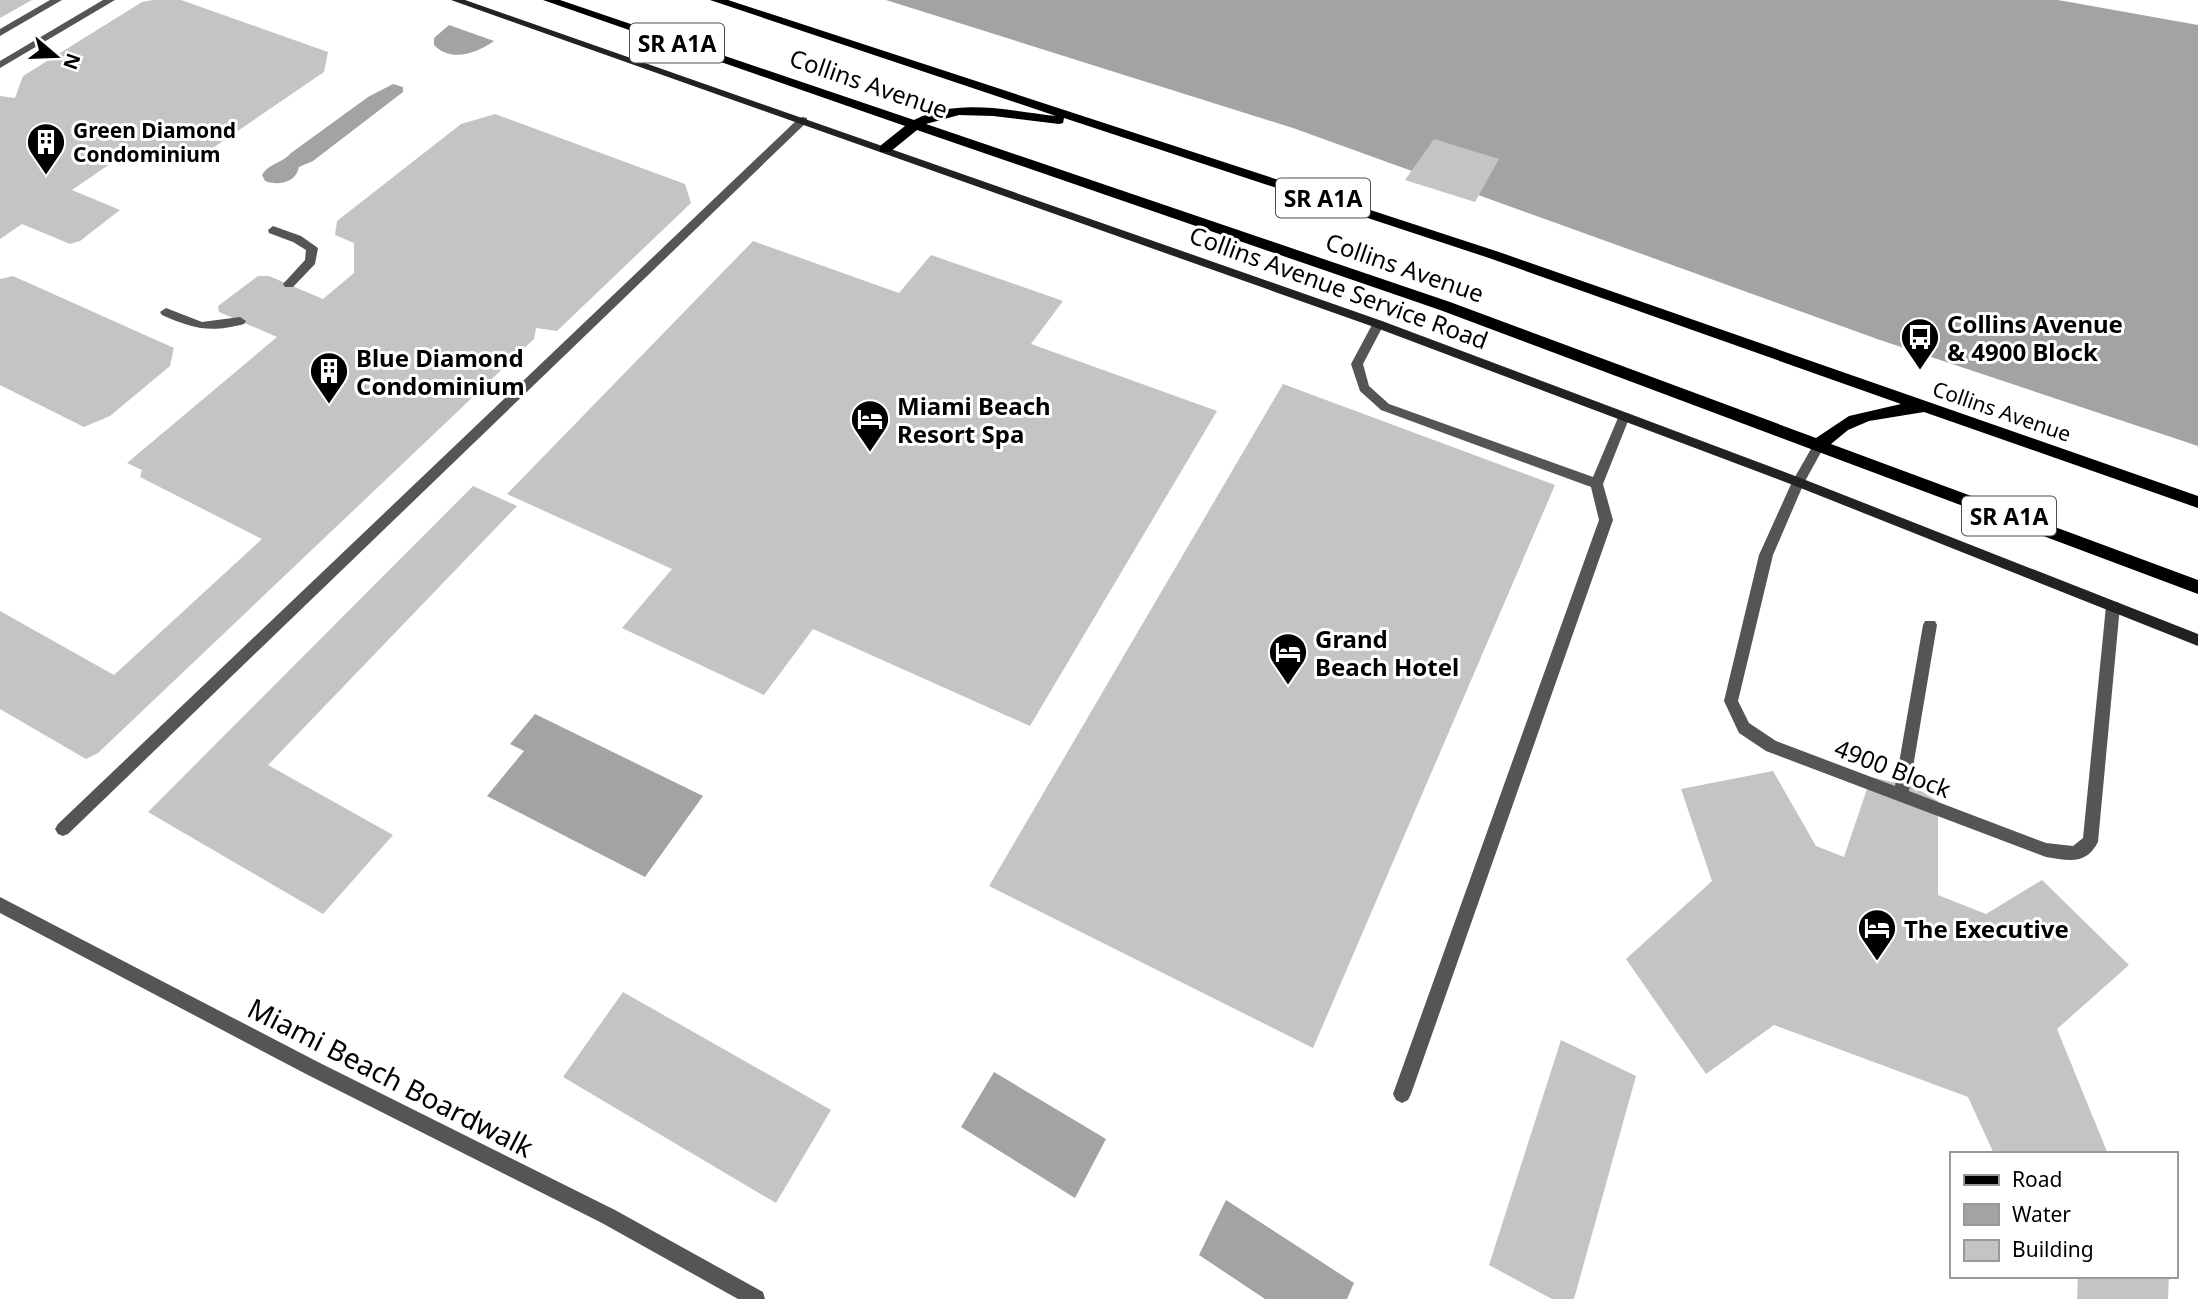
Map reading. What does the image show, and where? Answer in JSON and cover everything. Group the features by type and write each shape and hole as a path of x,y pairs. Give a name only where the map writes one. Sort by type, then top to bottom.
{"main road":[{"name":"Collins Avenue","path":"549,0 1445,306 2198,587"},
{"name":"Collins Avenue","path":"716,0 1494,255 2198,502"},
{"path":"885,149 916,125 943,113 960,111 1094,124"},
{"path":"1819,445 1849,421 1874,413 1926,407"}],"street":[{"path":"0,33 57,0"},
{"path":"0,65 110,0"},
{"name":"Collins Avenue Service Road","path":"456,0 1378,324 1798,482 2198,640"},
{"path":"63,829 803,120"},
{"path":"273,230 312,248 311,261 289,284"},
{"path":"166,312 194,325 210,328 240,321"},
{"path":"1378,324 1357,364 1364,388 1385,407 1597,484"},
{"path":"1402,1094 1606,520 1597,484 1624,416"},
{"name":"4900 Block","path":"1819,445 1798,482 1766,555 1731,701 1744,728 1770,746 2046,850 2075,854 2090,842 2113,606"},
{"path":"1901,796 1930,625"},
{"name":"Miami Beach Boardwalk","path":"0,905 356,1090 548,1185 718,1275 756,1299"}],"water":[{"path":"886,0 2058,0 2198,25 2198,446 1880,340 1293,128"},
{"path":"449,25 494,41 472,52 448,54 434,45 434,38"},
{"path":"393,84 403,87 403,92 313,161 299,167 294,177 281,183 265,181 262,175 268,168 368,97"},
{"path":"535,714 703,796 645,877 487,796 524,751 510,744"},
{"path":"994,1072 1106,1139 1075,1198 961,1127"},
{"path":"1226,1200 1354,1283 1347,1299 1265,1299 1199,1255"}],"building":[{"path":"0,0 32,0 0,18"},
{"path":"181,0 328,52 324,72 207,152 199,153 190,159 168,152 153,163 113,162 72,190 120,210 80,241 70,244 22,224 0,239 0,96 15,98 23,76 142,2"},
{"path":"495,114 685,184 691,203 557,331 536,328 534,339 98,753 86,759 0,709 0,611 114,675 262,539 140,477 142,470 127,463 277,337 219,312 218,306 258,276 269,276 323,299 354,273 354,243 335,235 337,221 461,124"},
{"path":"1434,139 1499,159 1475,202 1405,180"},
{"name":"Miami Beach Resort Spa","path":"753,241 899,293 931,255 1063,301 1031,344 1217,411 1030,726 813,629 764,695 622,628 672,569 507,494"},
{"path":"13,276 174,348 170,366 110,416 84,427 0,385 0,279"},
{"name":"Grand Beach Hotel","path":"1283,384 1555,485 1313,1048 989,886"},
{"path":"473,486 517,506 268,765 393,835 323,914 148,812"},
{"name":"The Executive","path":"1773,771 1816,846 1844,857 1871,777 1914,787 1938,801 1938,895 1986,914 2042,880 2129,965 2057,1029 2107,1152 1993,1152 1968,1097 1774,1025 1706,1074 1626,959 1712,881 1681,789"},
{"path":"623,992 831,1110 776,1203 563,1077"},
{"path":"1561,1040 1636,1076 1574,1299 1552,1299 1489,1265"},
{"path":"2078,1278 2169,1278 2168,1299 2077,1299"}],"place":[{"name":"Green Diamond Condominium","path":"46,176"},
{"name":"Collins Avenue & 4900 Block","path":"1920,371"},
{"name":"Blue Diamond Condominium","path":"329,405"},
{"name":"Miami Beach Resort Spa","path":"870,453"},
{"name":"Grand Beach Hotel","path":"1288,686"},
{"name":"The Executive","path":"1877,962"}]}
